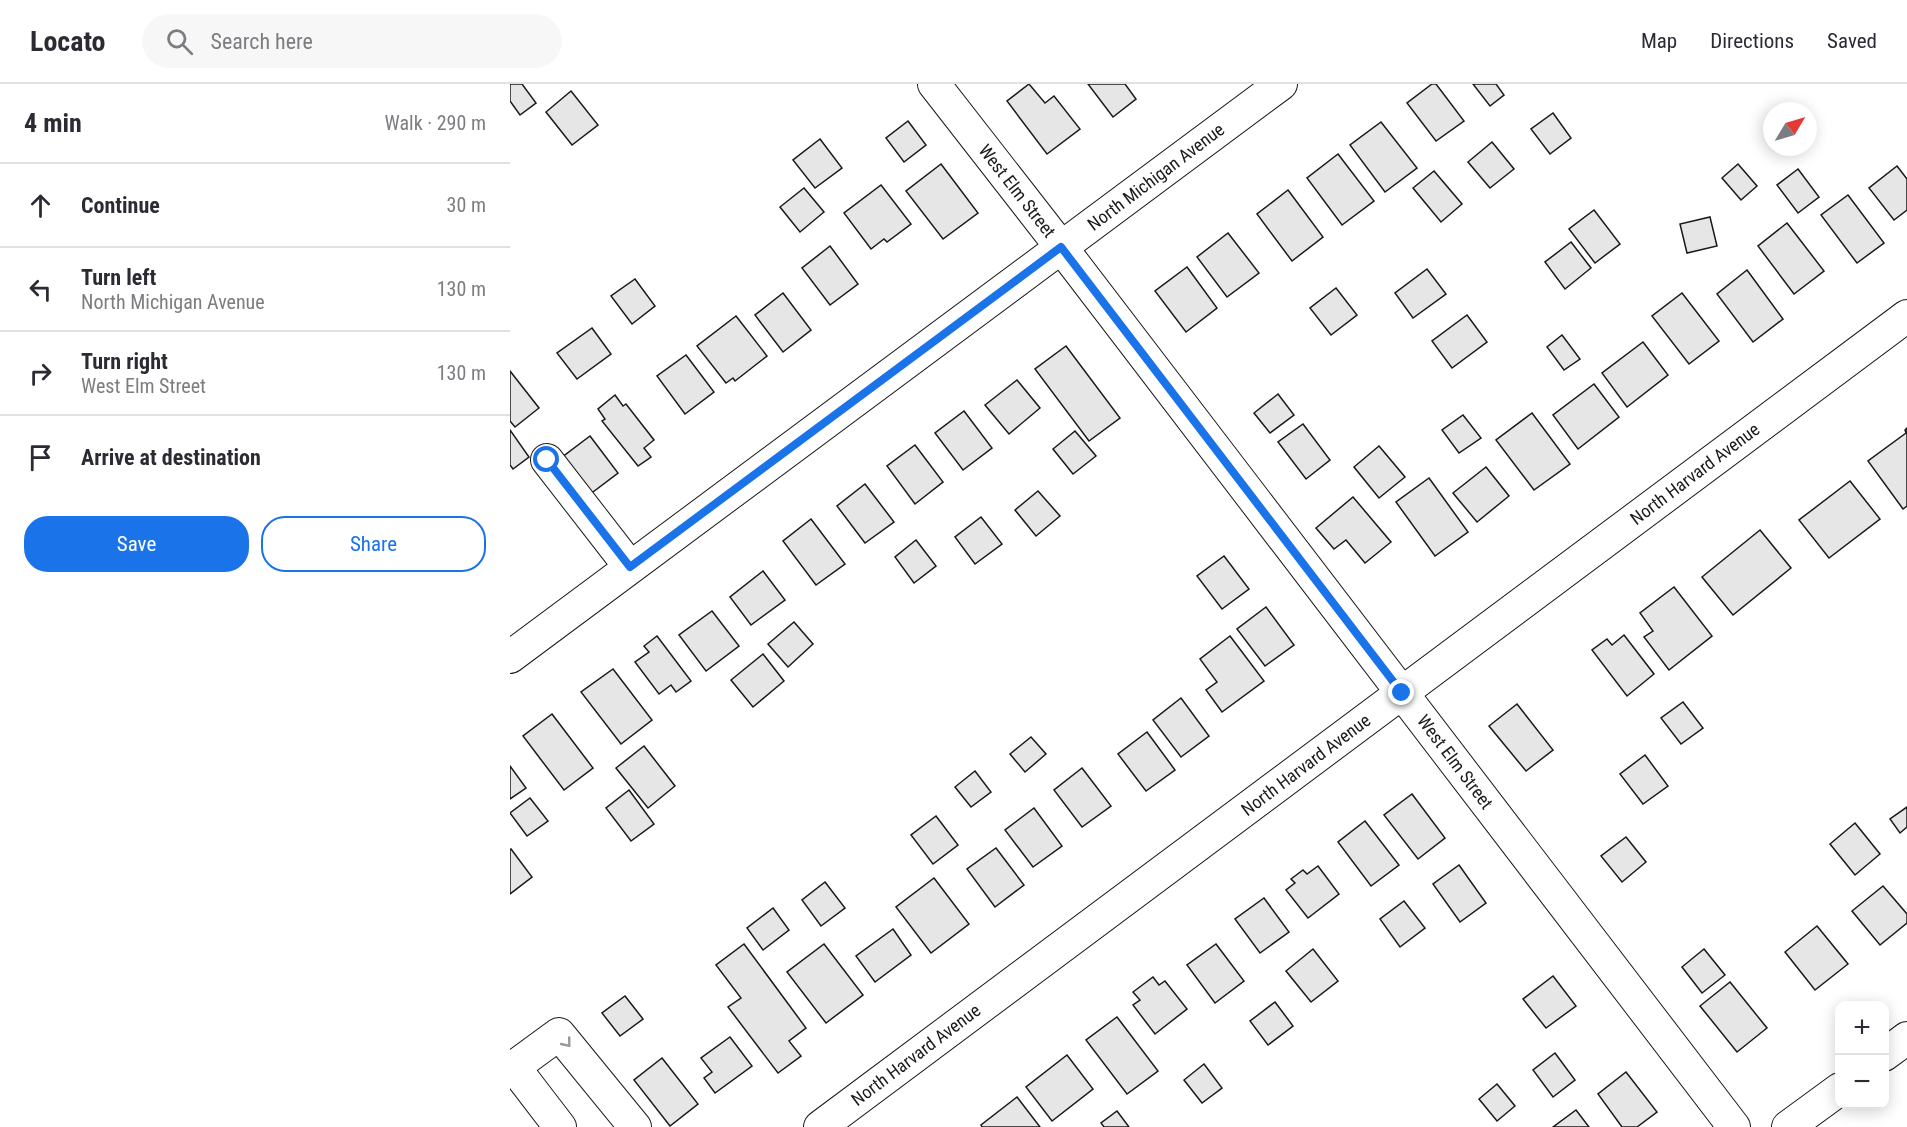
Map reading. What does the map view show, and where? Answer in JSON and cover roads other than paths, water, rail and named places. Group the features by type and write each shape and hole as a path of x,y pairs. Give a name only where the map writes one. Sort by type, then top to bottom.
{"street":[{"name":"West Elm Street","path":"934,84 1734,1127"},
{"name":"North Michigan Avenue","path":"510,657 1281,84"},
{"name":"North Harvard Avenue","path":"820,1127 1907,316"},
{"path":"547,460 630,567"},
{"path":"560,1127 512,1069 559,1034 635,1127"},
{"path":"1889,1051 1907,1038"},
{"path":"1788,1127 1835,1092"}]}
